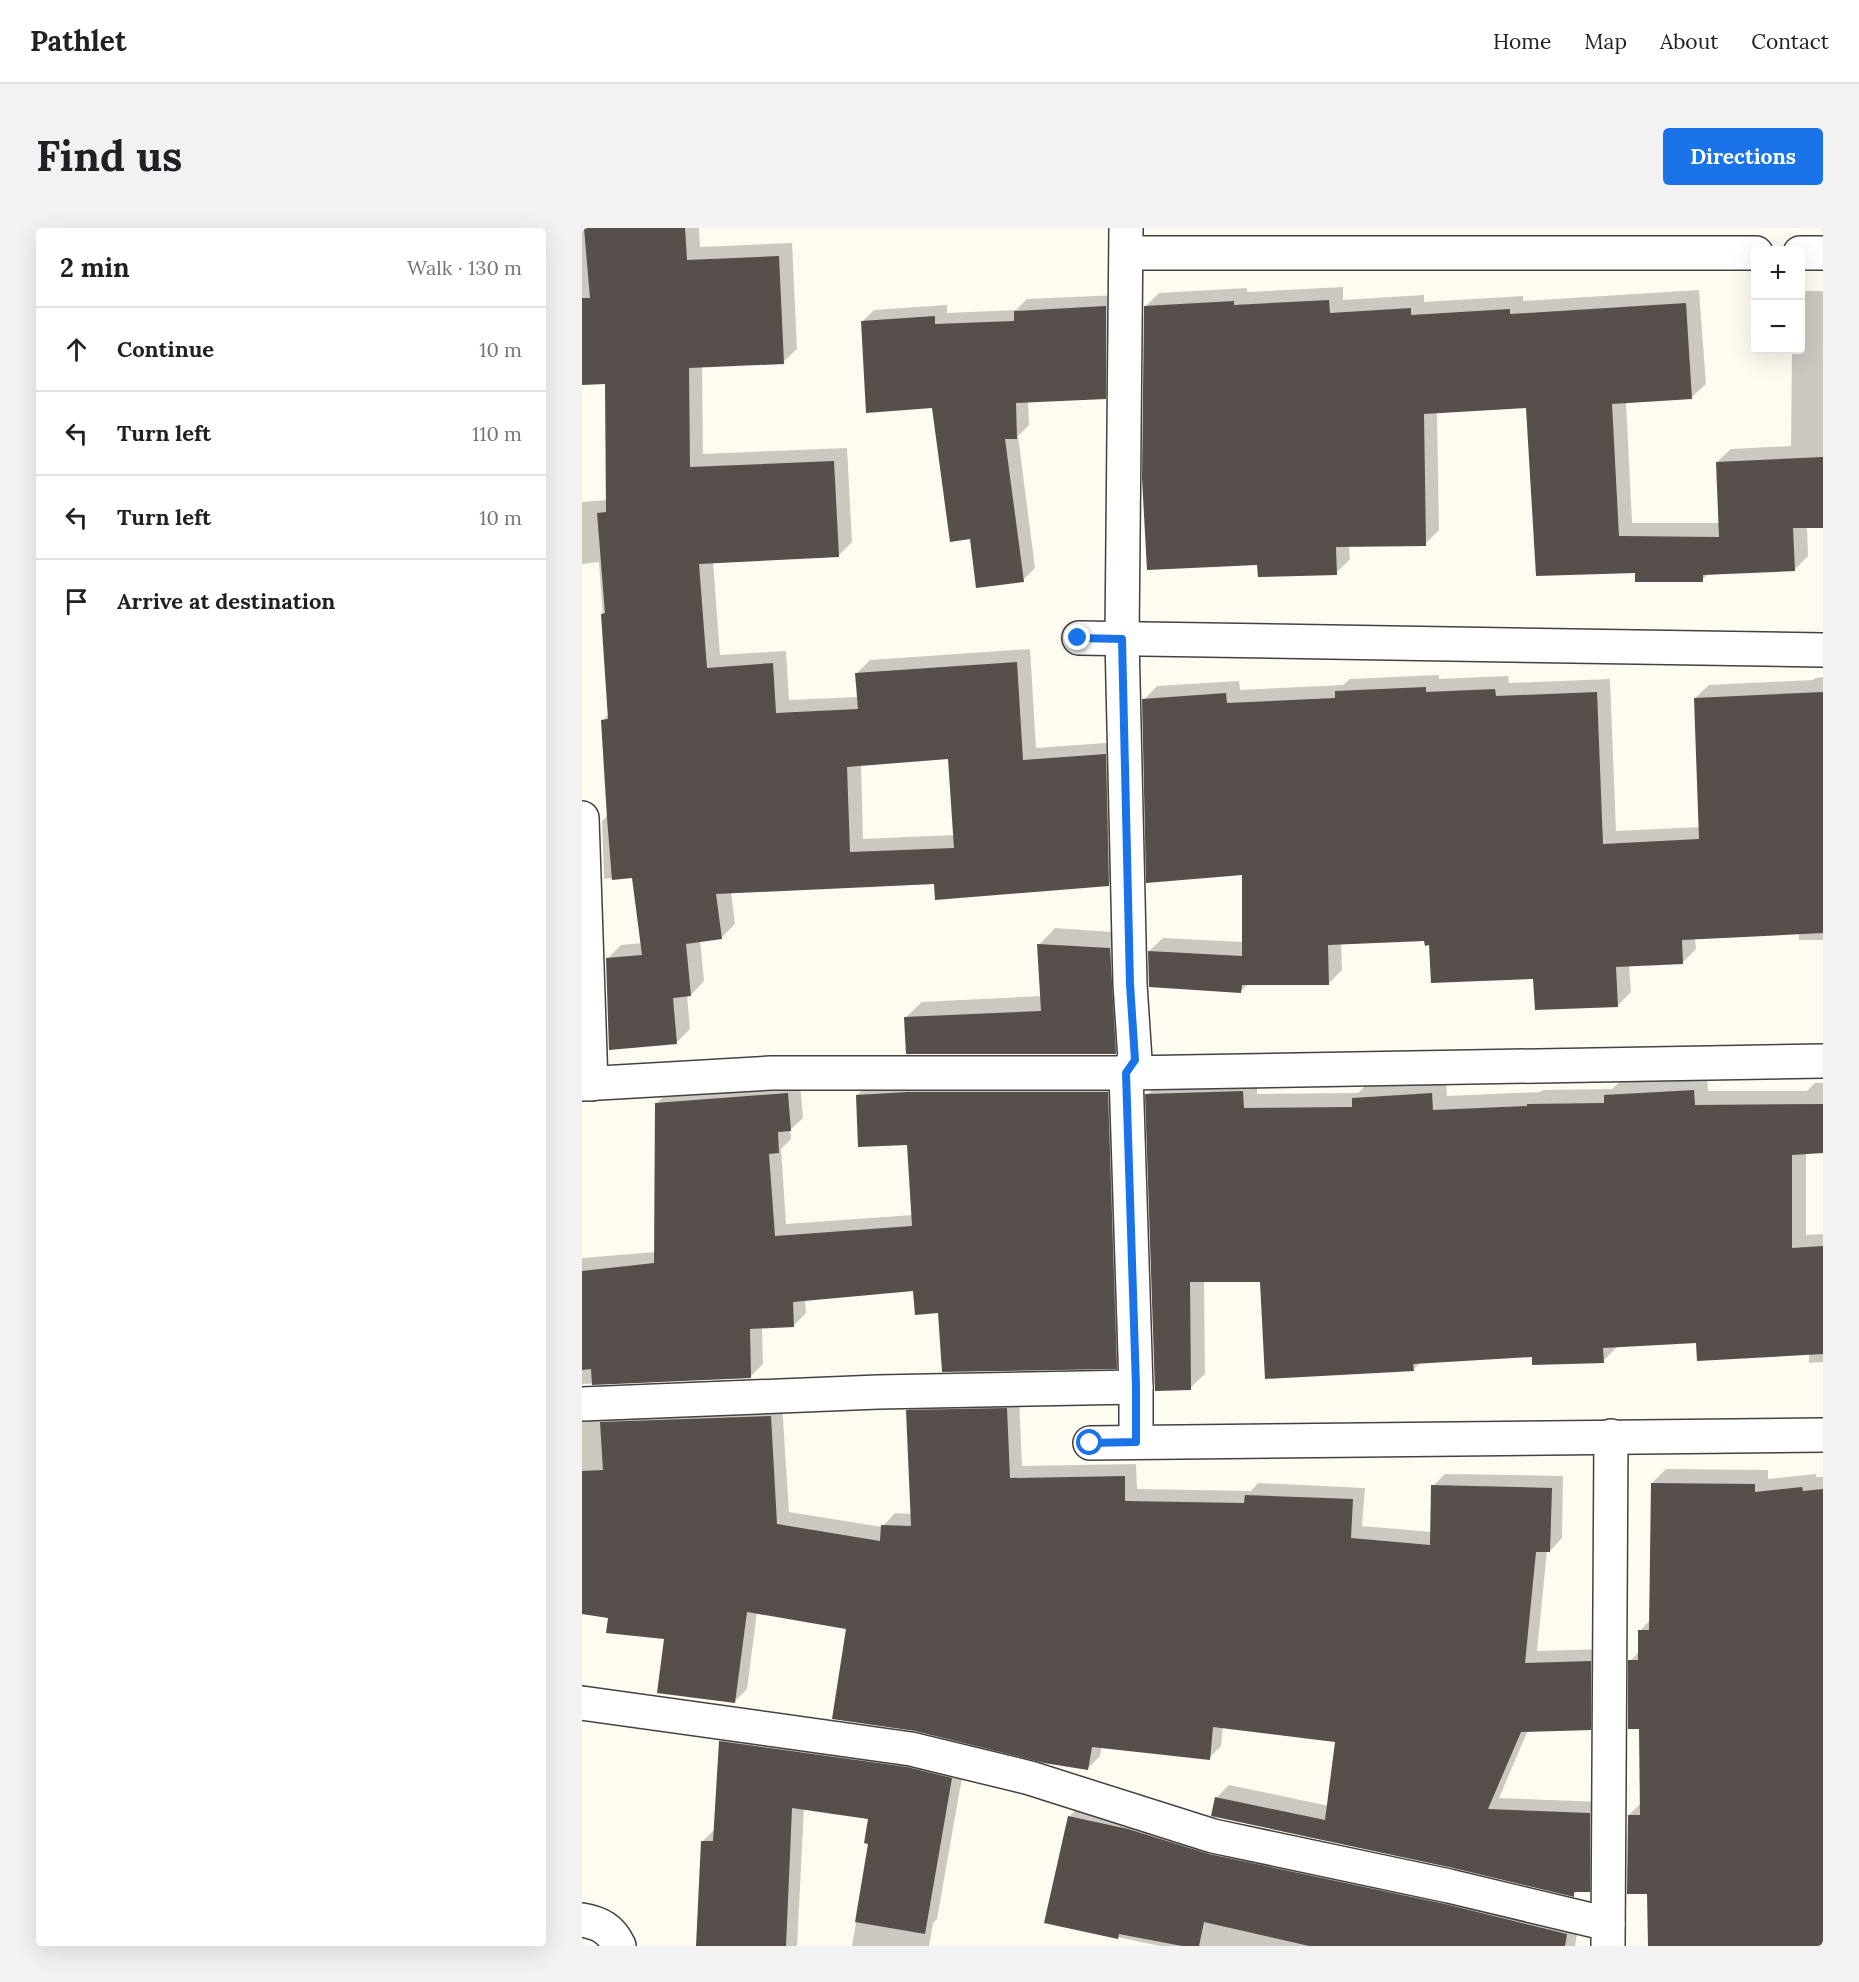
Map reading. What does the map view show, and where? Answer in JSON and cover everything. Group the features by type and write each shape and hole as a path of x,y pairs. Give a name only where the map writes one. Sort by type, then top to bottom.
{"street":[{"path":"1136,1442 1126,1073 1135,1060 1130,984 1122,639 1126,240 1751,253"},
{"path":"1805,253 1823,253"},
{"path":"1078,638 1823,650"},
{"path":"582,818 586,1084 771,1073 1126,1073 1823,1061"},
{"path":"582,1404 878,1392 1136,1387"},
{"path":"1090,1443 1823,1435"},
{"path":"582,1703 911,1749 1030,1778 1213,1836 1449,1886 1608,1935 1611,1437"},
{"path":"582,1920 595,1922 604,1927 614,1935 619,1946"}],"building":[{"path":"584,228 685,228 687,260 779,256 784,364 689,368 690,467 834,461 839,557 699,564 707,668 773,663 776,713 858,709 855,673 1017,662 1023,760 1106,754 1109,886 935,900 934,884 716,894 722,939 686,944 691,996 673,998 677,1044 609,1050 606,958 642,955 632,878 612,880 607,818 601,720 608,719 601,614 605,613 597,513 606,512 605,384 582,385 582,298 590,298","holes":["948,759 954,848 850,852 847,767"]},
{"path":"1329,300 1330,313 1411,308 1411,315 1510,309 1510,314 1686,303 1692,399 1612,404 1619,536 1719,537 1716,462 1823,457 1823,528 1793,528 1795,571 1703,575 1703,582 1635,582 1635,573 1536,576 1526,408 1424,414 1426,546 1336,547 1337,575 1258,577 1257,565 1147,570 1142,478 1144,306 1234,301 1234,305"},
{"path":"1106,306 1106,399 1016,403 1017,439 1005,439 1024,582 976,588 970,539 950,542 932,408 866,413 861,321 935,316 935,324 1014,321 1014,311"},
{"path":"1426,687 1426,692 1495,689 1496,696 1597,692 1603,844 1699,839 1694,698 1823,692 1823,933 1682,940 1683,964 1616,967 1618,1007 1535,1010 1533,979 1431,983 1429,945 1425,946 1424,941 1328,945 1329,985 1242,985 1241,993 1149,987 1148,951 1242,956 1242,875 1146,883 1142,699 1226,693 1227,703 1335,698 1335,691"},
{"path":"1037,944 1110,948 1116,1054 906,1054 904,1017 1041,1011"},
{"path":"1694,1090 1695,1105 1823,1104 1823,1153 1792,1155 1792,1248 1823,1246 1823,1354 1697,1361 1696,1343 1603,1348 1604,1363 1532,1365 1532,1357 1413,1364 1414,1371 1265,1379 1260,1282 1190,1282 1191,1390 1155,1391 1145,1094 1243,1091 1244,1108 1352,1107 1352,1098 1432,1093 1433,1110 1527,1106 1527,1104 1604,1103 1604,1095"},
{"path":"908,1092 1108,1092 1117,1369 942,1372 938,1313 915,1315 913,1291 793,1302 794,1327 750,1329 751,1378 592,1385 591,1369 582,1370 582,1271 654,1263 655,1103 788,1093 791,1131 778,1132 779,1153 769,1154 775,1236 912,1226 907,1145 858,1147 856,1095"},
{"path":"1007,1408 1010,1478 1125,1476 1125,1501 1244,1503 1245,1495 1353,1499 1351,1538 1430,1545 1431,1485 1552,1488 1550,1552 1536,1552 1525,1663 1591,1661 1591,1730 1521,1732 1488,1809 1590,1813 1590,1892 1574,1892 1574,1897 1453,1868 1211,1816 1215,1797 1325,1820 1335,1742 1213,1727 1210,1760 1092,1747 1088,1770 1044,1763 915,1731 832,1719 846,1629 747,1612 735,1703 657,1693 664,1639 606,1633 608,1618 582,1614 582,1471 603,1470 600,1422 771,1416 777,1524 880,1541 881,1525 911,1526 906,1410"},
{"path":"1651,1483 1755,1484 1755,1492 1802,1487 1803,1491 1823,1489 1823,1946 1648,1946 1647,1894 1627,1894 1628,1815 1640,1815 1639,1729 1628,1729 1628,1660 1638,1660 1638,1630 1649,1630"},
{"path":"719,1741 907,1767 952,1778 925,1934 855,1922 868,1844 864,1843 868,1819 792,1808 786,1946 696,1946 701,1841 713,1841"},
{"path":"1068,1816 1128,1829 1209,1854 1445,1904 1567,1934 1565,1946 1309,1946 1204,1922 1199,1946 1182,1946 1119,1934 1118,1939 1044,1923"}],"route":[{"path":"1078,638 1122,639 1130,984 1135,1060 1126,1073 1136,1442 1090,1443"}]}
